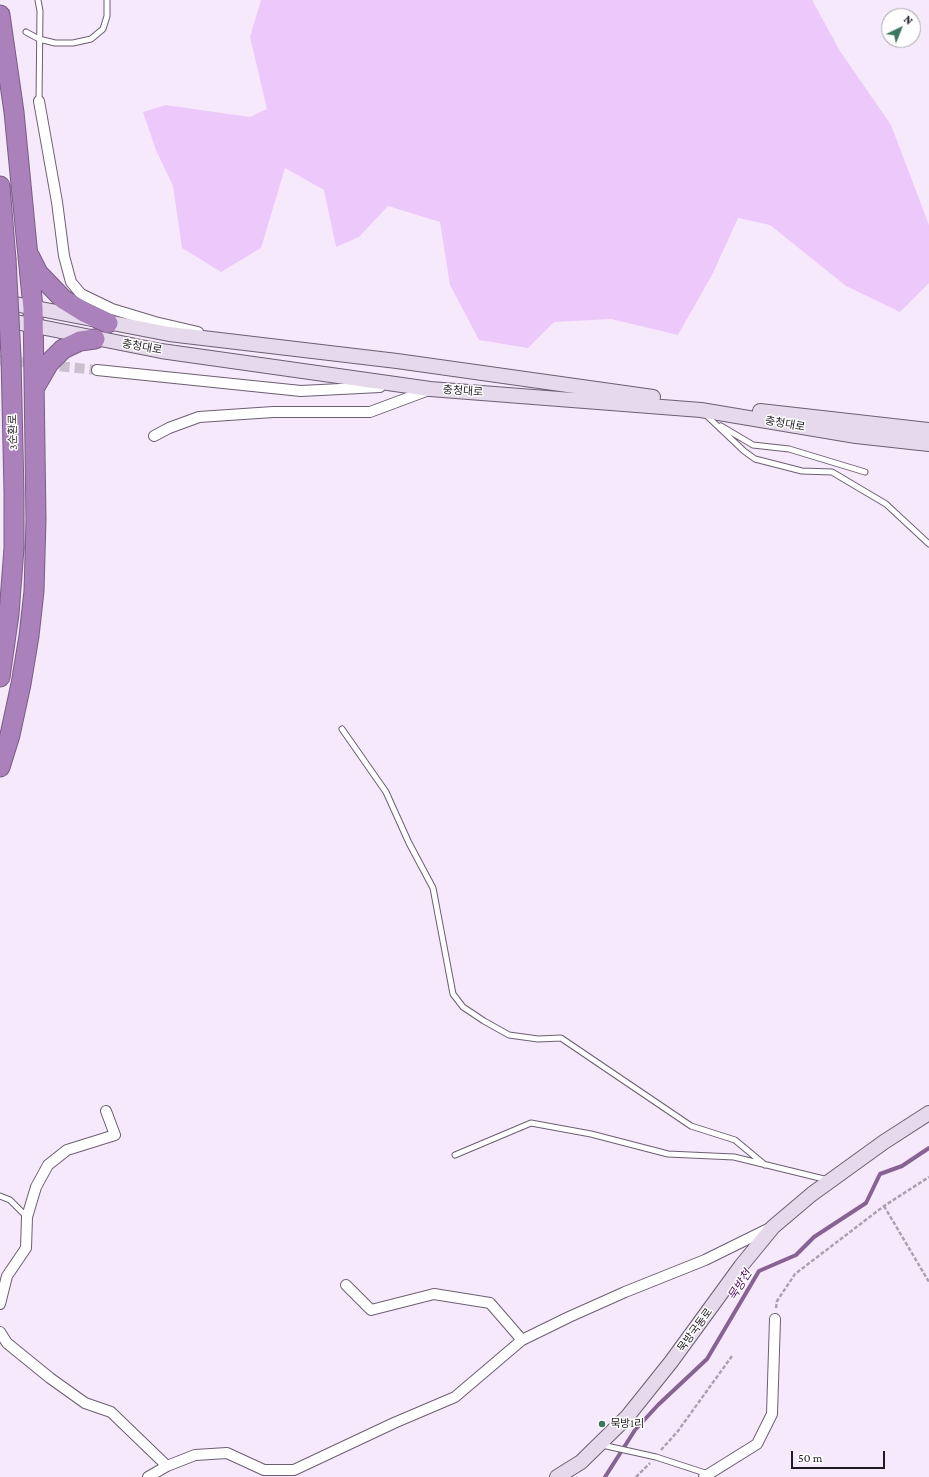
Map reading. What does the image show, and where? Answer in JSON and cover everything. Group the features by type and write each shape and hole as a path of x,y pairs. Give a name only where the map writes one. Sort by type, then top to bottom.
{"highway":[{"path":"0,15 14,112 34,317 36,520 34,591 29,636 10,735 0,767"},
{"name":"3순환로","path":"0,186 6,260 5,355 14,493 14,548 9,614 0,677"},
{"path":"28,252 38,273 63,298 84,312 108,323"},
{"path":"0,280 31,282"},
{"path":"34,388 43,371 55,356 71,345 80,341 95,339"},
{"path":"5,355 34,354"}],"main road":[{"name":"충청대로","path":"0,301 34,317 95,339 161,351 430,389 700,410 856,436 929,444"},
{"name":"충청대로","path":"0,319 34,317 108,323 169,334 397,361 699,404 929,430"},
{"name":"묵방국동로","path":"557,1477 605,1446 671,1362 741,1266 773,1227 831,1180 884,1142 929,1113"}],"street":[{"path":"39,102 57,202 64,256 71,282 81,294 112,309 155,322 249,344"},
{"path":"97,370 300,391 402,385"},
{"path":"154,436 169,428 199,417 273,412 370,412 430,389"},
{"path":"0,1304 7,1276 26,1248 27,1217 36,1187 48,1165 68,1150 115,1135 106,1111"},
{"path":"148,1477 167,1466 195,1455 227,1453 264,1470 294,1470 394,1423 455,1397 522,1340 624,1292 705,1260 773,1227"},
{"path":"346,1285 371,1310 434,1294 490,1302 522,1340"},
{"path":"707,1476 757,1444 772,1414 775,1319"},
{"path":"0,1332 6,1343 73,1395 85,1403 110,1412 167,1466"}],"lane":[{"path":"38,0 40,11 39,102"},
{"path":"26,32 39,39 55,43 73,43 91,39 103,28 107,16 108,0"},
{"path":"700,410 744,451 755,459 802,471 832,472 886,504 929,544"},
{"path":"711,420 753,445 789,449 865,472"},
{"path":"342,729 386,792 409,843 433,888 453,994 463,1007 509,1035 538,1040 561,1038 691,1126 735,1140 765,1165"},
{"path":"456,1155 531,1123 591,1134 668,1154 734,1157 831,1180"},
{"path":"0,1196 10,1200 27,1217"},
{"path":"605,1446 656,1457 707,1476"}],"path":[{"path":"775,1319 777,1301 795,1274 884,1206 929,1177"},
{"path":"884,1206 929,1282"},
{"path":"636,1477 656,1457 678,1431 732,1356"}],"shaded area":[{"path":"261,0 812,0 840,51 891,125 929,225 929,283 900,312 846,286 770,225 738,218 713,273 678,335 611,319 554,322 528,348 479,340 450,285 440,222 388,206 359,237 336,247 324,190 285,168 261,248 221,272 182,248 173,186 156,150 143,112 166,105 250,117 267,109 250,37"}],"waterway":[{"name":"묵방천","path":"605,1477 635,1430 658,1405 707,1359 759,1271 796,1255 814,1237 866,1203 880,1174 902,1166 929,1148"}],"tunnel":[{"path":"0,360 97,370"}],"place":[{"name":"묵방1리","path":"602,1424"}]}
